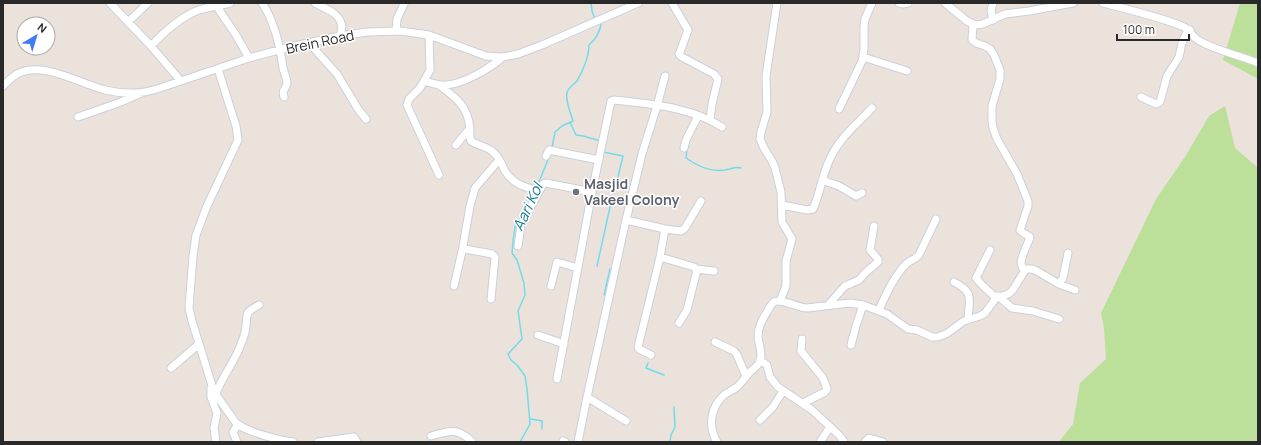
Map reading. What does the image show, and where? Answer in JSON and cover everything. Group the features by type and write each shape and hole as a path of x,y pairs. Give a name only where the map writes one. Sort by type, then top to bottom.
{"street":[{"path":"110,3 180,80"},
{"path":"128,22 148,3"},
{"path":"150,46 181,19 196,11 215,5 230,3"},
{"path":"262,3 270,19 281,50 287,83 282,92 284,97"},
{"path":"315,3 338,18 342,26 340,36"},
{"name":"Brein Road","path":"3,86 18,74 27,71 44,70 107,91 143,92 157,89 249,58 340,36 367,32 396,31 429,35 486,56 503,57 518,54 542,45 638,3"},
{"path":"672,3 688,30 680,55 714,74 718,79 710,119"},
{"path":"778,3 767,72 767,112 760,137 775,168 781,192 782,222 791,236 792,241 786,261 786,286 780,301"},
{"path":"839,109 861,64 864,46 865,19 872,3"},
{"path":"899,3 908,3"},
{"path":"945,3 973,24 983,24 1005,14 1073,3"},
{"path":"993,3 991,10 993,20"},
{"path":"1103,3 1150,15 1184,26 1190,30 1198,40 1215,48 1258,63"},
{"path":"396,31 397,19 404,4"},
{"path":"215,5 236,35 249,58"},
{"path":"717,442 713,435 711,425 714,407 723,396 738,386 760,360 761,354 758,339 759,327 773,303 780,301 800,308 814,308 850,302 878,310 892,317 906,328 920,330 928,336 934,337 946,334 968,319 983,315 997,297 1008,294 1012,291 1024,272 1021,265 1021,260 1030,237 1020,230 1028,203 1017,174 993,128 991,115 992,106 1000,79 999,64 990,49 972,40 973,24"},
{"path":"1141,97 1156,104 1160,102 1167,76 1179,57 1182,43 1186,34 1190,30"},
{"path":"429,35 430,70 416,93 409,100 407,107 439,175"},
{"path":"309,43 337,74 358,109 366,119"},
{"path":"424,81 446,86 462,81 481,72 503,57"},
{"path":"863,57 907,71"},
{"path":"218,69 238,136 237,143 207,206 196,235 189,308 212,386 216,394 238,424 264,435 293,442"},
{"path":"578,442 626,220 642,154 665,76"},
{"path":"439,85 463,106 470,128 471,141 491,150 499,160 509,178 514,182 536,191"},
{"path":"78,117 121,102 143,92"},
{"path":"557,379 611,100 673,108 710,119 722,127"},
{"path":"782,205 812,210 828,163 838,143 872,108"},
{"path":"684,148 686,140 698,116"},
{"path":"456,145 470,128"},
{"path":"550,152 599,160"},
{"path":"454,286 475,188 499,160"},
{"path":"822,180 839,186 856,196 862,193"},
{"path":"518,246 521,225 536,191 542,185 545,183 592,192"},
{"path":"626,220 665,229 679,231 683,230 701,201"},
{"path":"878,310 904,266 919,255 936,219"},
{"path":"828,305 845,286 859,280 878,262 878,259 870,250 874,226"},
{"path":"651,354 638,349 638,347 660,257 665,229"},
{"path":"463,247 466,249 492,254 495,257 491,299"},
{"path":"990,250 976,278 982,285 1006,305 1012,308 1036,312 1059,319"},
{"path":"1059,284 1063,278 1068,254"},
{"path":"660,257 694,267 696,269 714,271"},
{"path":"551,286 557,262 578,268"},
{"path":"679,323 687,310 696,269"},
{"path":"1024,269 1035,270 1059,284 1075,290"},
{"path":"954,282 962,286 968,293 970,299 968,319"},
{"path":"216,394 219,385 236,357 242,343 246,327 246,316 250,310 259,305"},
{"path":"852,345 855,329 863,305"},
{"path":"538,335 564,344"},
{"path":"802,339 801,351 823,378 827,389 825,392 803,403"},
{"path":"715,342 734,351 746,376"},
{"path":"171,368 199,344"},
{"path":"760,360 767,366 772,380 783,391 803,403 842,438 844,442"},
{"path":"212,386 210,392 217,413 214,428 216,442"},
{"path":"760,420 774,406 783,391"},
{"path":"587,397 626,421"},
{"path":"237,442 233,432 238,424"},
{"path":"820,442 830,427"},
{"path":"431,436 454,431 465,436 472,442"},
{"path":"865,442 869,438 883,442"},
{"path":"318,442 356,439"}],"green space":[{"path":"1240,3 1258,3 1258,79 1223,60"},
{"path":"1225,106 1235,148 1258,168 1258,442 1059,442 1073,424 1080,383 1106,359 1104,328 1101,313 1156,199 1185,157 1209,116"}],"waterway":[{"name":"Aari Kol","path":"591,3 595,19"},
{"name":"Aari Kol","path":"552,148 555,132 562,126 573,121 567,103 567,93 577,81 581,73 587,59 589,45 598,34 600,24"},
{"path":"570,122 576,135 601,141"},
{"path":"687,150 686,158 704,168 715,170 725,170 735,167 741,168"},
{"path":"603,152 623,156 614,193"},
{"name":"Aari Kol","path":"537,187 549,157"},
{"path":"597,266 612,198"},
{"name":"Aari Kol","path":"520,442 530,424 527,389 525,376 517,365 511,360 508,354 522,339 518,311 525,295 524,283 517,260 512,253 515,227 525,210"},
{"path":"604,295 610,269"},
{"path":"648,363 646,368 664,375"},
{"path":"670,442 671,435 675,427 674,407"},
{"path":"531,419 542,421 542,429"}],"place":[{"name":"Masjid Vakeel Colony","path":"576,192"}]}
